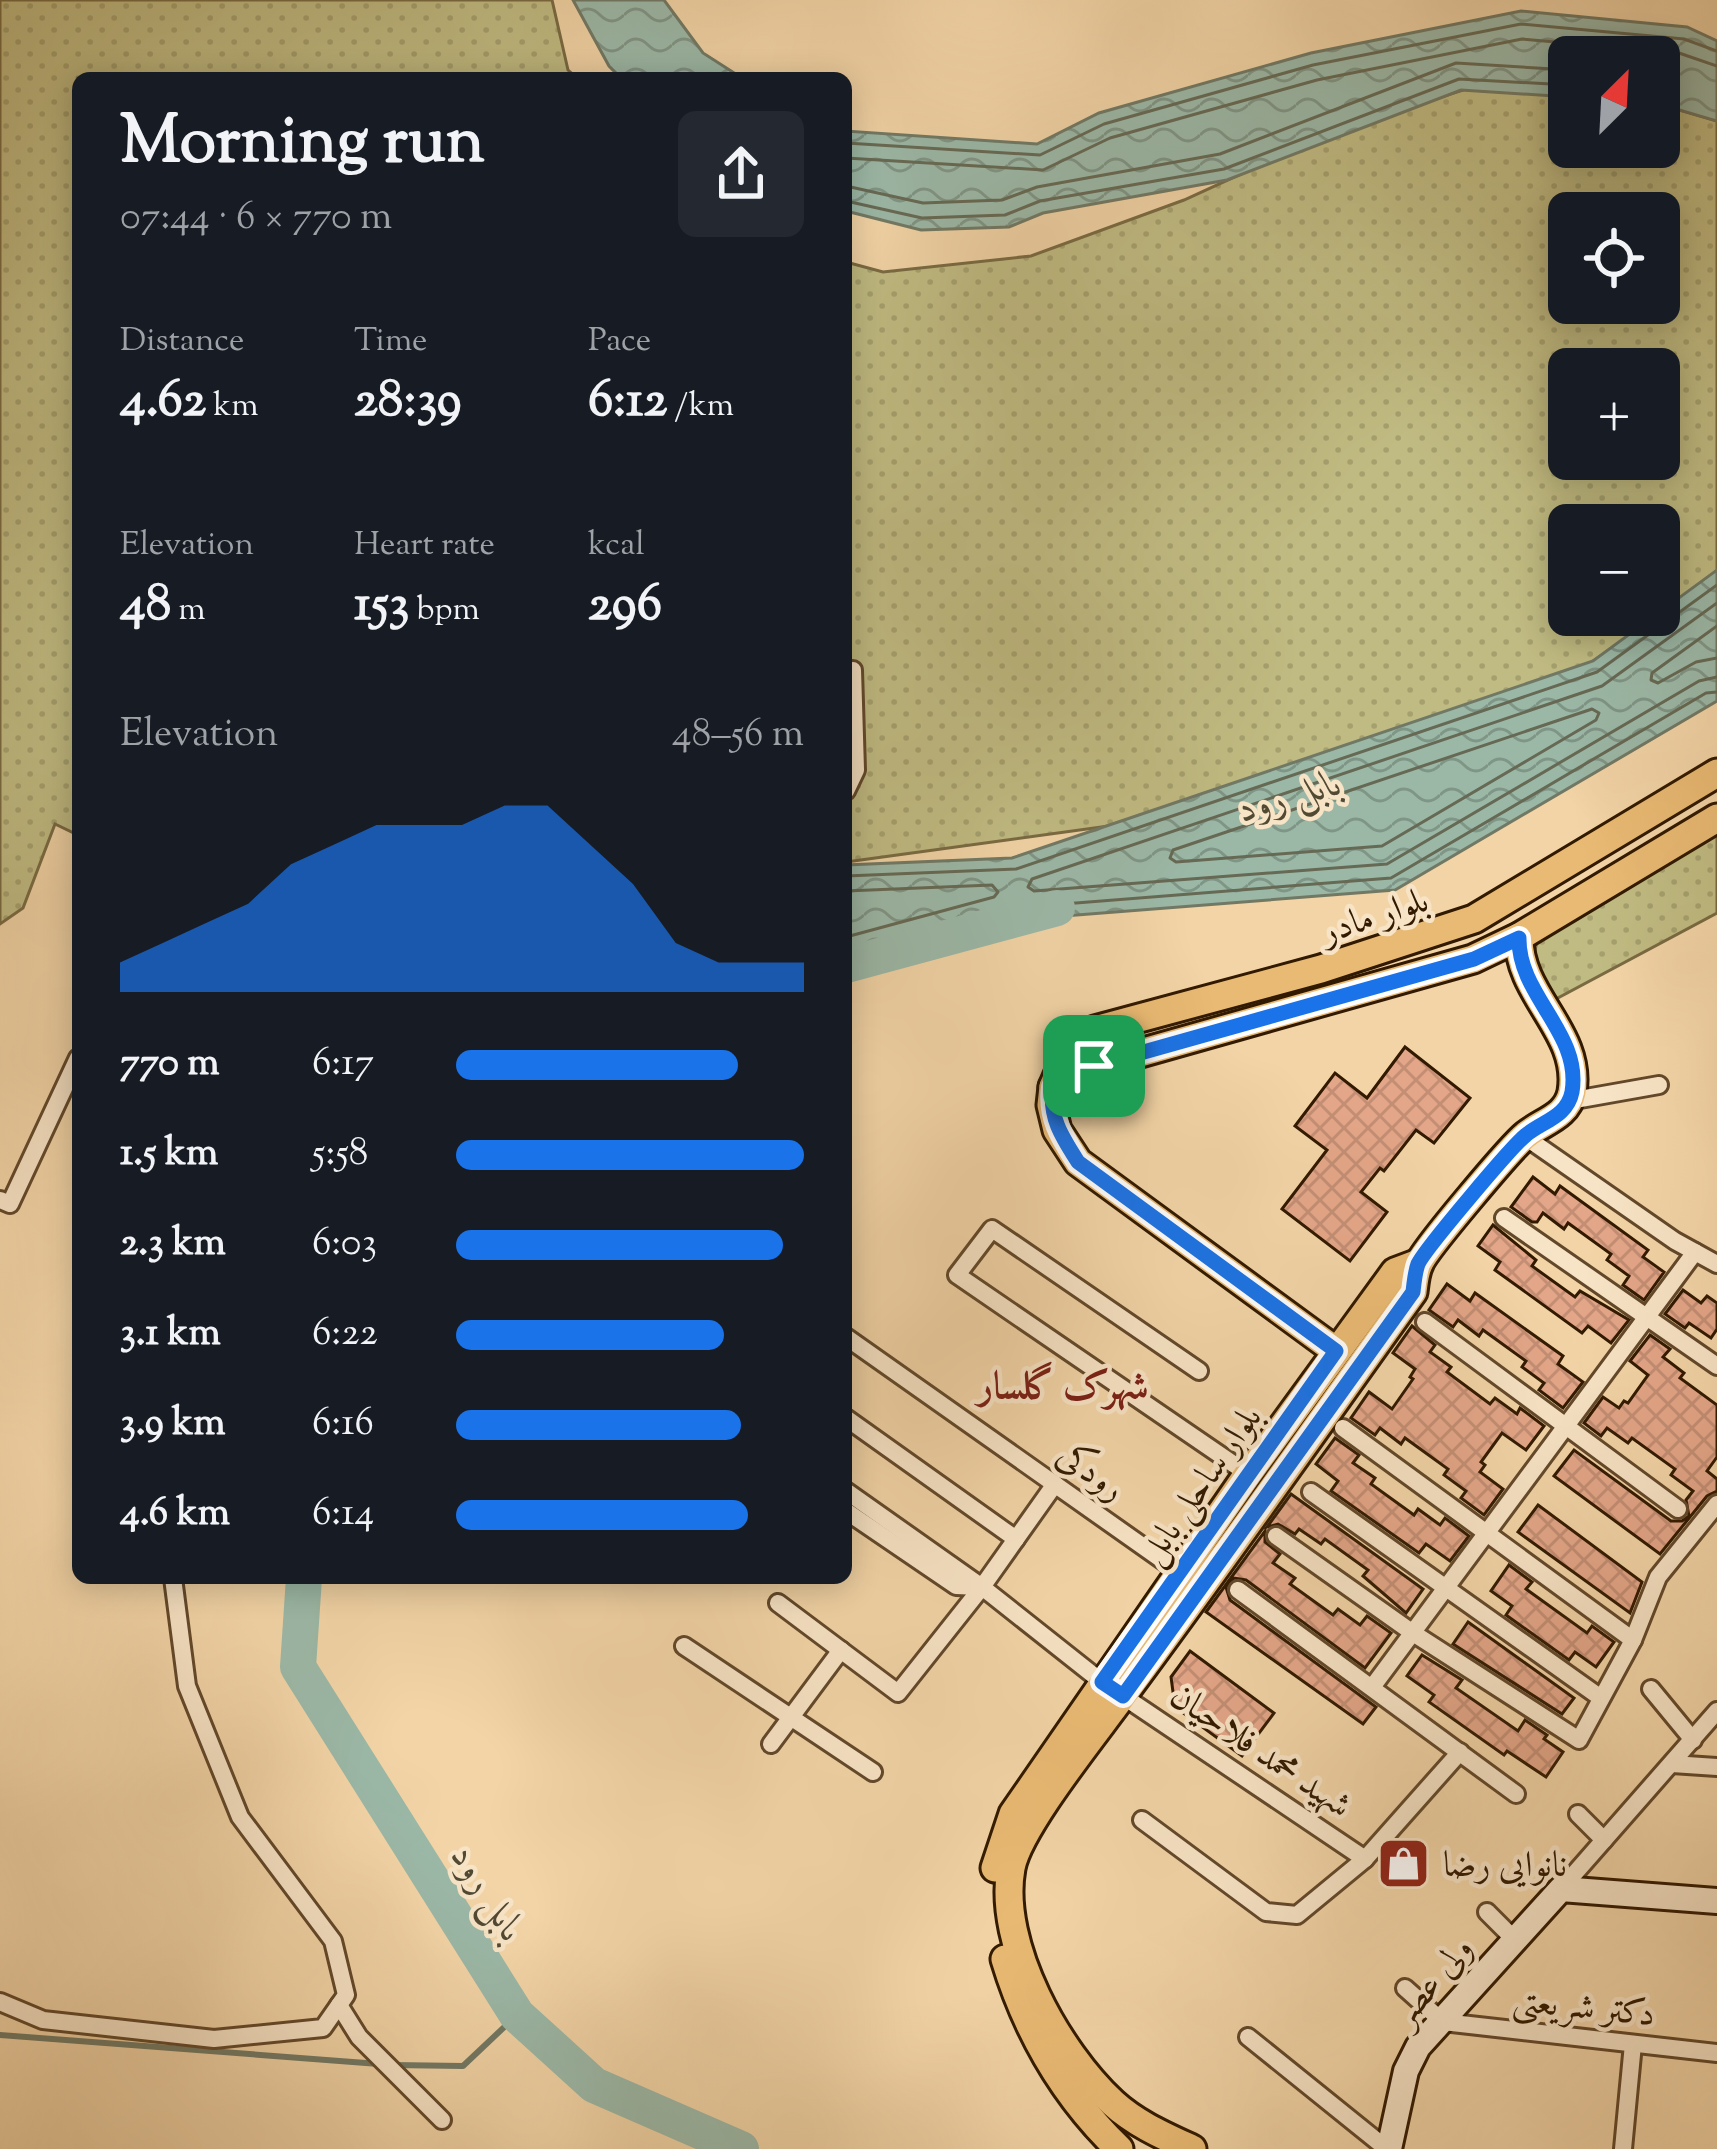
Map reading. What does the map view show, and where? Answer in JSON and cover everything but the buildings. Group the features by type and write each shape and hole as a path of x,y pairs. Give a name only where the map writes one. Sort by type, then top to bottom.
{"main road":[{"name":"بلوار مادر","path":"1053,1087 1071,1043 1094,1030 1321,969 1474,919 1717,773"},
{"name":"بلوار مادر","path":"1053,1087 1094,1066 1474,959 1519,938 1717,818"},
{"path":"1419,1263 1524,1136 1561,1114 1569,1101 1570,1052 1529,986 1519,956 1519,938"},
{"path":"1053,1087 1051,1105 1057,1130 1078,1162 1336,1351"},
{"name":"بلوار ساحلی بابل","path":"1192,2149 1115,2105 1094,2084 1038,1998 1011,1919 1011,1866 1112,1689 1248,1474 1395,1272 1419,1263"},
{"name":"بلوار ساحلی بابل","path":"1119,2149 1066,2091 1019,2006 995,1925 995,1861 1013,1814 1413,1292 1419,1263"},
{"path":"1561,1889 1717,1901"},
{"name":"ولی عصر","path":"1388,2149 1406,2071 1418,2047 1561,1889"},
{"path":"1089,2120 1115,2105"}],"street":[{"path":"852,778 856,770 854,670"},
{"path":"0,1200 10,1204 72,1071"},
{"path":"1569,1101 1659,1085"},
{"path":"1524,1136 1717,1264"},
{"path":"1504,1218 1717,1366"},
{"path":"1198,1372 992,1229 957,1275 1248,1474"},
{"path":"1373,1686 1695,1252"},
{"path":"1425,1322 1678,1509"},
{"name":"رودکی","path":"852,1342 1182,1574"},
{"path":"852,1422 1016,1539"},
{"path":"1343,1428 1633,1640"},
{"path":"778,1603 898,1693 1055,1484"},
{"path":"1311,1492 1601,1698"},
{"path":"852,1495 982,1587"},
{"path":"1276,1536 1413,1633 1579,1740 1633,1640 1658,1577 1717,1504"},
{"path":"852,1514 956,1586 982,1587"},
{"path":"0,2002 43,2020 214,2039 323,2028 346,1995 333,1941 240,1817 188,1686 173,1584"},
{"name":"شهید محمد فلاحیان","path":"982,1587 1112,1689 1365,1858"},
{"path":"1238,1590 1516,1794"},
{"path":"684,1646 873,1772"},
{"path":"771,1744 841,1650"},
{"path":"1651,1689 1693,1739"},
{"path":"1561,1889 1717,1711"},
{"path":"1142,1820 1266,1912 1297,1915 1365,1858 1460,1752"},
{"path":"1672,1764 1717,1767"},
{"path":"1578,1814 1604,1840"},
{"path":"1487,1912 1513,1938"},
{"path":"1405,1988 1443,2022"},
{"path":"339,2005 359,2037 442,2120"},
{"name":"دکتر شریعتی","path":"1443,2022 1717,2053"},
{"path":"1248,2037 1388,2149"},
{"path":"1623,2149 1633,2044"}],"shaded area":[{"path":"0,0 552,0 570,72 72,72 72,832 55,824 23,908 0,924"},
{"path":"1488,82 1548,88 1548,168 1680,168 1680,110 1717,121 1717,571 1680,599 1680,504 1548,504 1548,636 1631,636 1499,723 1174,817 852,861 852,264 883,272 1031,256 1184,200 1289,152"},
{"path":"1717,833 1717,913 1554,1000 1532,965 1537,941"}],"water":[{"path":"573,0 664,0 703,53 733,72 615,72"},
{"path":"1521,11 1687,27 1717,41 1717,121 1680,110 1680,36 1548,36 1548,96 1461,90 1227,180 1043,213 1009,227 921,230 852,213 852,131 1037,144 1099,113 1311,53"},
{"path":"1717,570 1717,701 1395,890 1014,920 852,963 852,865 1012,858 1593,661 1627,636 1680,636 1680,597"}],"waterway":[{"name":"بابل رود","path":"852,963 1057,908"},
{"name":"بابل رود","path":"304,1584 298,1667 517,2015 594,2085 741,2149"},
{"path":"392,2065 463,2066 517,2015"},
{"path":"0,2035 379,2064"}],"place":[{"name":"نانوایی رضا","path":"1404,1863"}],"district":[{"name":"شهرک گلسار","path":"1063,1384"}],"route":[{"path":"1519,938 1519,956 1529,986 1570,1052 1573,1079 1571,1097 1561,1114 1524,1136 1419,1263 1413,1292 1123,1696 1102,1682 1336,1351 1078,1162 1057,1130 1051,1105 1053,1087 1094,1066 1474,959 1519,938"}]}
